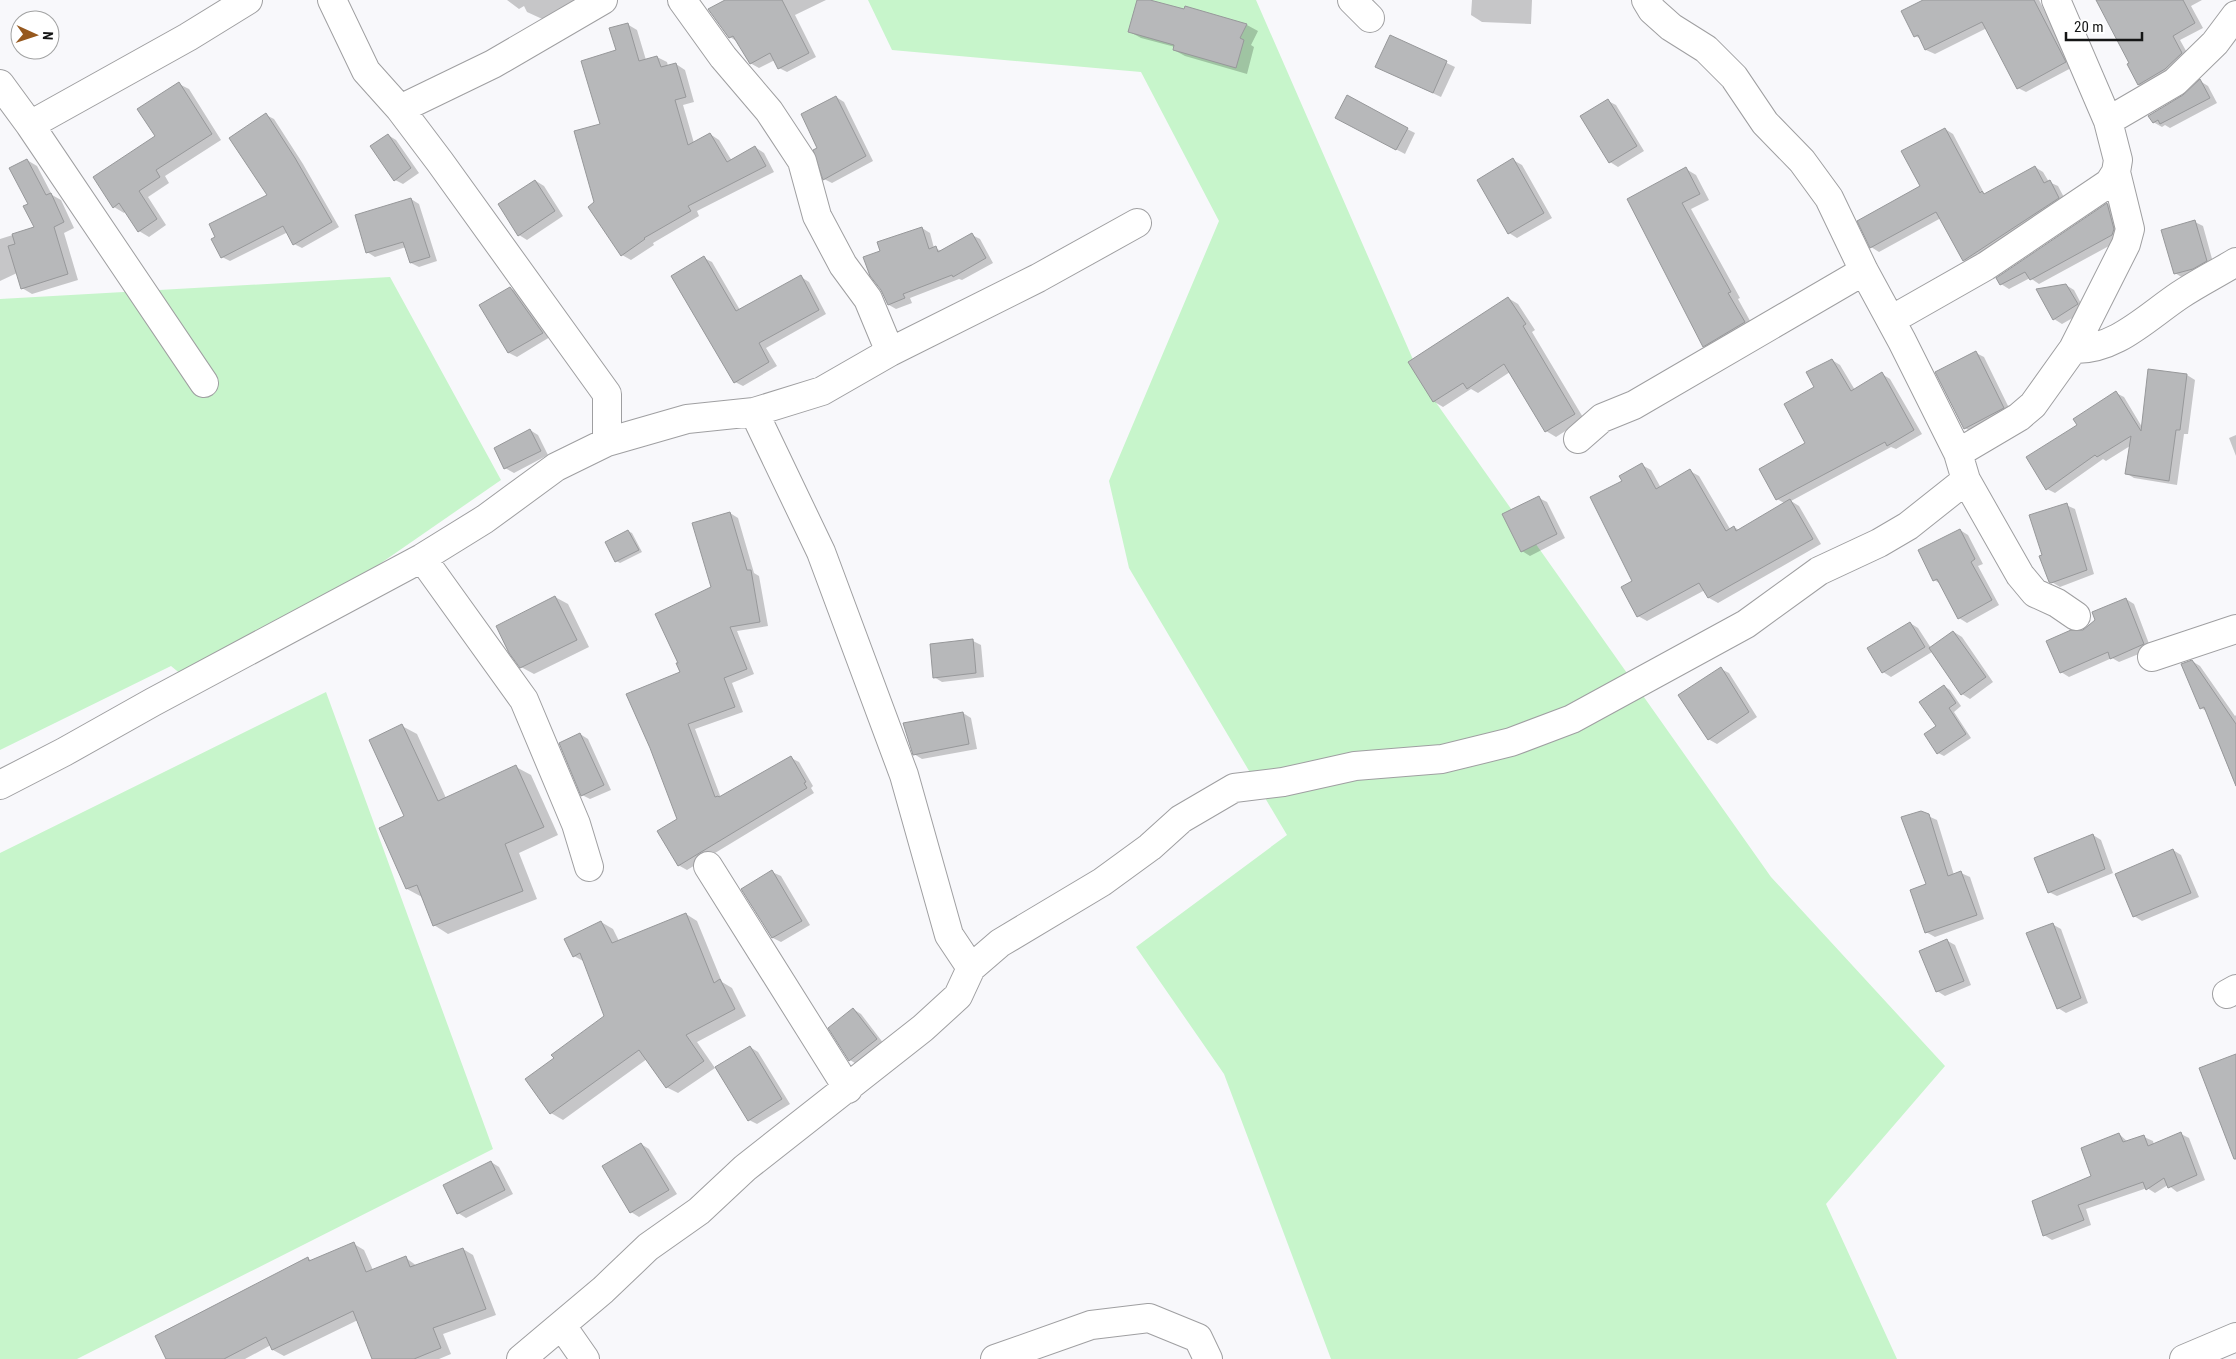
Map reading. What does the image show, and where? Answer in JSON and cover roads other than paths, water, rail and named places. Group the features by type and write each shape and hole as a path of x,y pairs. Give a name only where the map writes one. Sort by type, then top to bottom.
{"street":[{"path":"30,125 188,37 248,0"},
{"path":"332,0 366,71 400,109 607,394 607,442"},
{"path":"400,109 493,64 602,0"},
{"path":"682,0 723,57 769,111 802,161 817,216 843,265 868,299 890,352"},
{"path":"1646,0 1652,10 1671,27 1706,49 1734,77 1765,123 1802,161 1829,198 1864,272 1891,320 1958,453 1966,480 2020,575 2035,593 2057,603 2076,616"},
{"path":"1891,320 1986,266 2109,183 2116,172 2118,160 2108,121 2056,0"},
{"path":"2108,121 2175,82 2215,43 2236,15"},
{"path":"0,84 30,125 204,383"},
{"path":"1958,453 2018,417 2033,405 2072,349 2126,244 2130,229 2116,172"},
{"path":"0,785 422,558 485,519 556,467 607,442 687,419 754,412 822,390 890,352 1038,278 1137,223"},
{"path":"2072,349 2084,349 2108,342 2133,330 2181,294 2236,262"},
{"path":"1578,439 1602,418 1634,405 1864,272"},
{"path":"754,412 821,552 904,776 949,936 971,968"},
{"path":"521,1359 562,1326 648,1247 700,1211 753,1162 923,1028 958,996 971,968 1000,943 1102,882 1150,847 1181,819 1234,788 1284,782 1355,766 1442,759 1511,742 1572,719 1746,624 1820,572 1879,544 1908,526 1966,480"},
{"path":"422,558 524,700 576,824 589,867"},
{"path":"2152,657 2236,629"},
{"path":"708,866 848,1089"},
{"path":"995,1359 1090,1325 1149,1318 1198,1338 1208,1359"},
{"path":"562,1326 585,1359"},
{"path":"2184,1359 2236,1337"}]}
